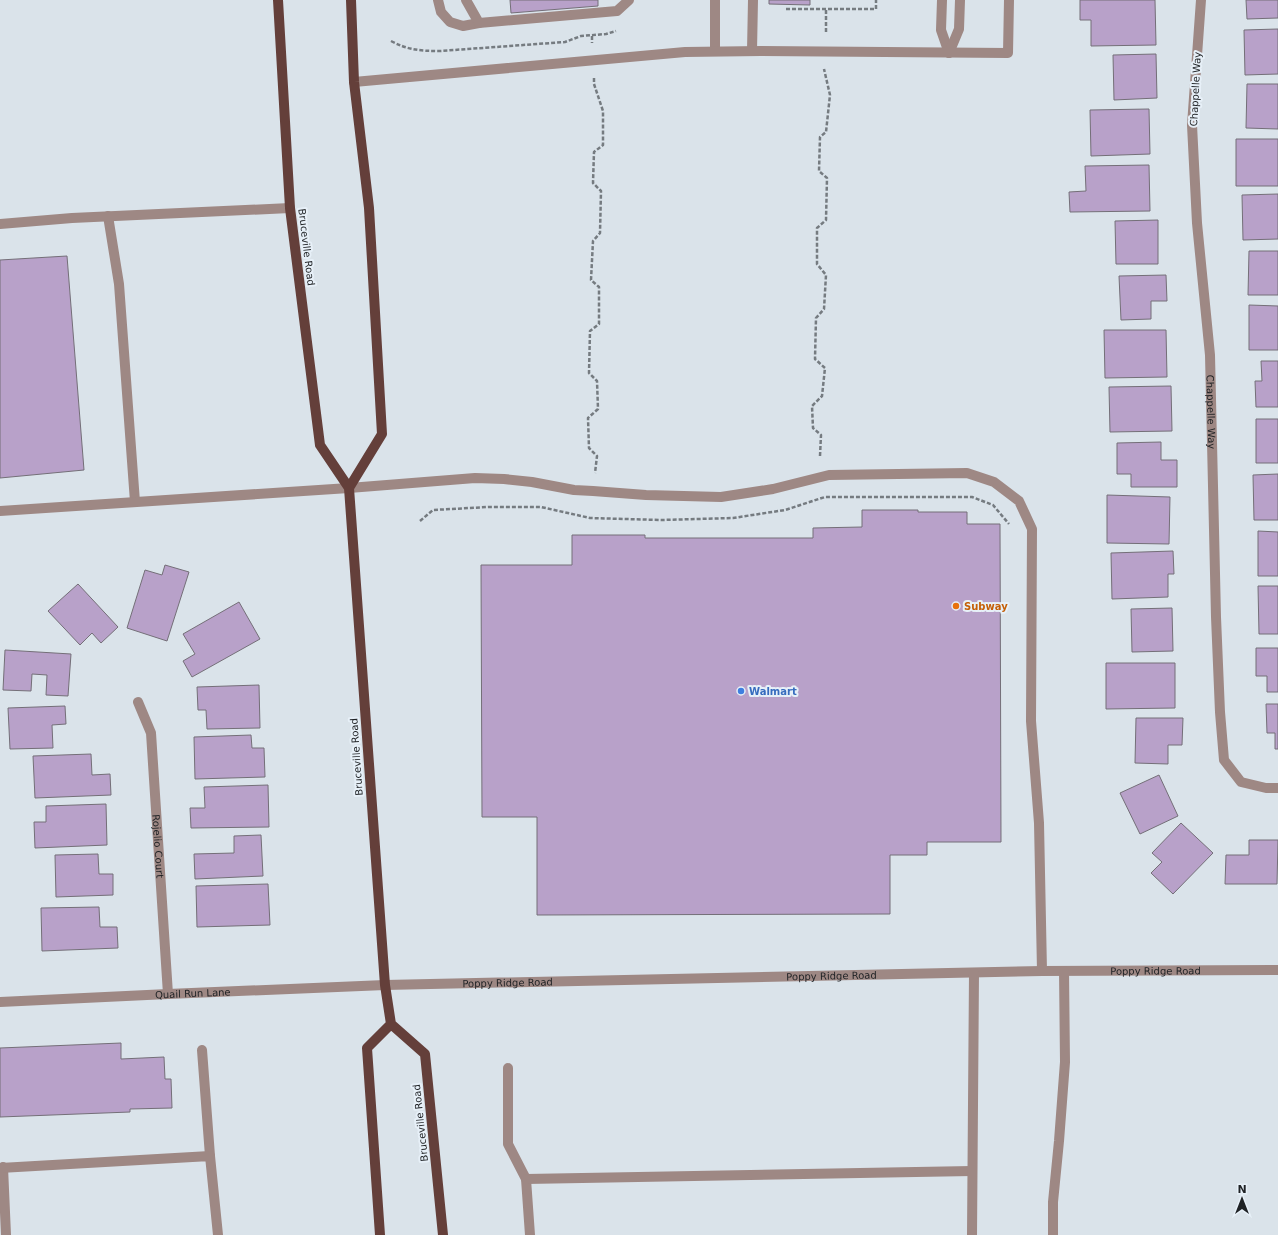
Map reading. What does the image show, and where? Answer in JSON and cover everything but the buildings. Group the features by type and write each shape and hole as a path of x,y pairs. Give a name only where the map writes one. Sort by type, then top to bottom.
{"main road":[{"name":"Bruceville Road","path":"278,0 290,208 320,445 349,488 385,985 391,1024 425,1054 443,1235"},
{"path":"349,488 382,434 370,208 354,82 350,0"},
{"path":"380,1235 367,1048 391,1024"}],"street":[{"path":"438,0 441,12 450,22 463,26 479,23 617,11 629,0"},
{"path":"466,0 479,23"},
{"path":"715,0 716,51"},
{"path":"752,51 753,0"},
{"path":"942,0 941,30 949,53"},
{"path":"949,53 960,29 960,0"},
{"path":"354,82 685,52 752,51 1008,53 1009,0"},
{"name":"Chappelle Way","path":"1201,0 1192,125 1197,223 1210,355 1216,617 1220,712 1224,760 1240,782 1266,788 1278,788"},
{"path":"0,224 108,216 290,208"},
{"path":"108,216 119,284 135,502"},
{"path":"0,511 349,488 475,478 504,478 586,491 646,495 721,497 773,489 829,475 967,473 994,482 1019,501 1032,529 1031,720 1039,823 1042,971"},
{"name":"Rojelio Court","path":"138,702 150,733 168,994"},
{"name":"Poppy Ridge Road","path":"385,985 974,972 1278,970"},
{"path":"1053,1235 1053,1202 1065,1062 1064,971"},
{"path":"972,1235 974,972"},
{"name":"Quail Run Lane","path":"0,1002 385,985"},
{"path":"202,1050 218,1235"},
{"path":"508,1068 508,1144 526,1179 530,1235"},
{"path":"6,1235 1,1167 210,1156"},
{"path":"526,1179 972,1171"}],"path":[{"path":"786,9 876,9 876,0"},
{"path":"826,9 826,32"},
{"path":"391,41 403,47 424,51 440,51 565,42 581,36 606,34 616,31"},
{"path":"592,36 594,84 603,111 603,145 594,152 593,183 601,191 600,233 593,241 591,280 599,287 599,324 590,331 589,374 597,381 598,409 588,418 589,448 597,456 595,474"},
{"path":"820,456 821,436 813,428 812,406 822,396 825,368 815,359 816,318 824,309 826,275 817,264 817,228 826,220 827,178 819,171 820,137 826,132 830,95 824,69"}],"place":[{"name":"Subway","path":"956,606"},
{"name":"Walmart","path":"741,691"}]}
